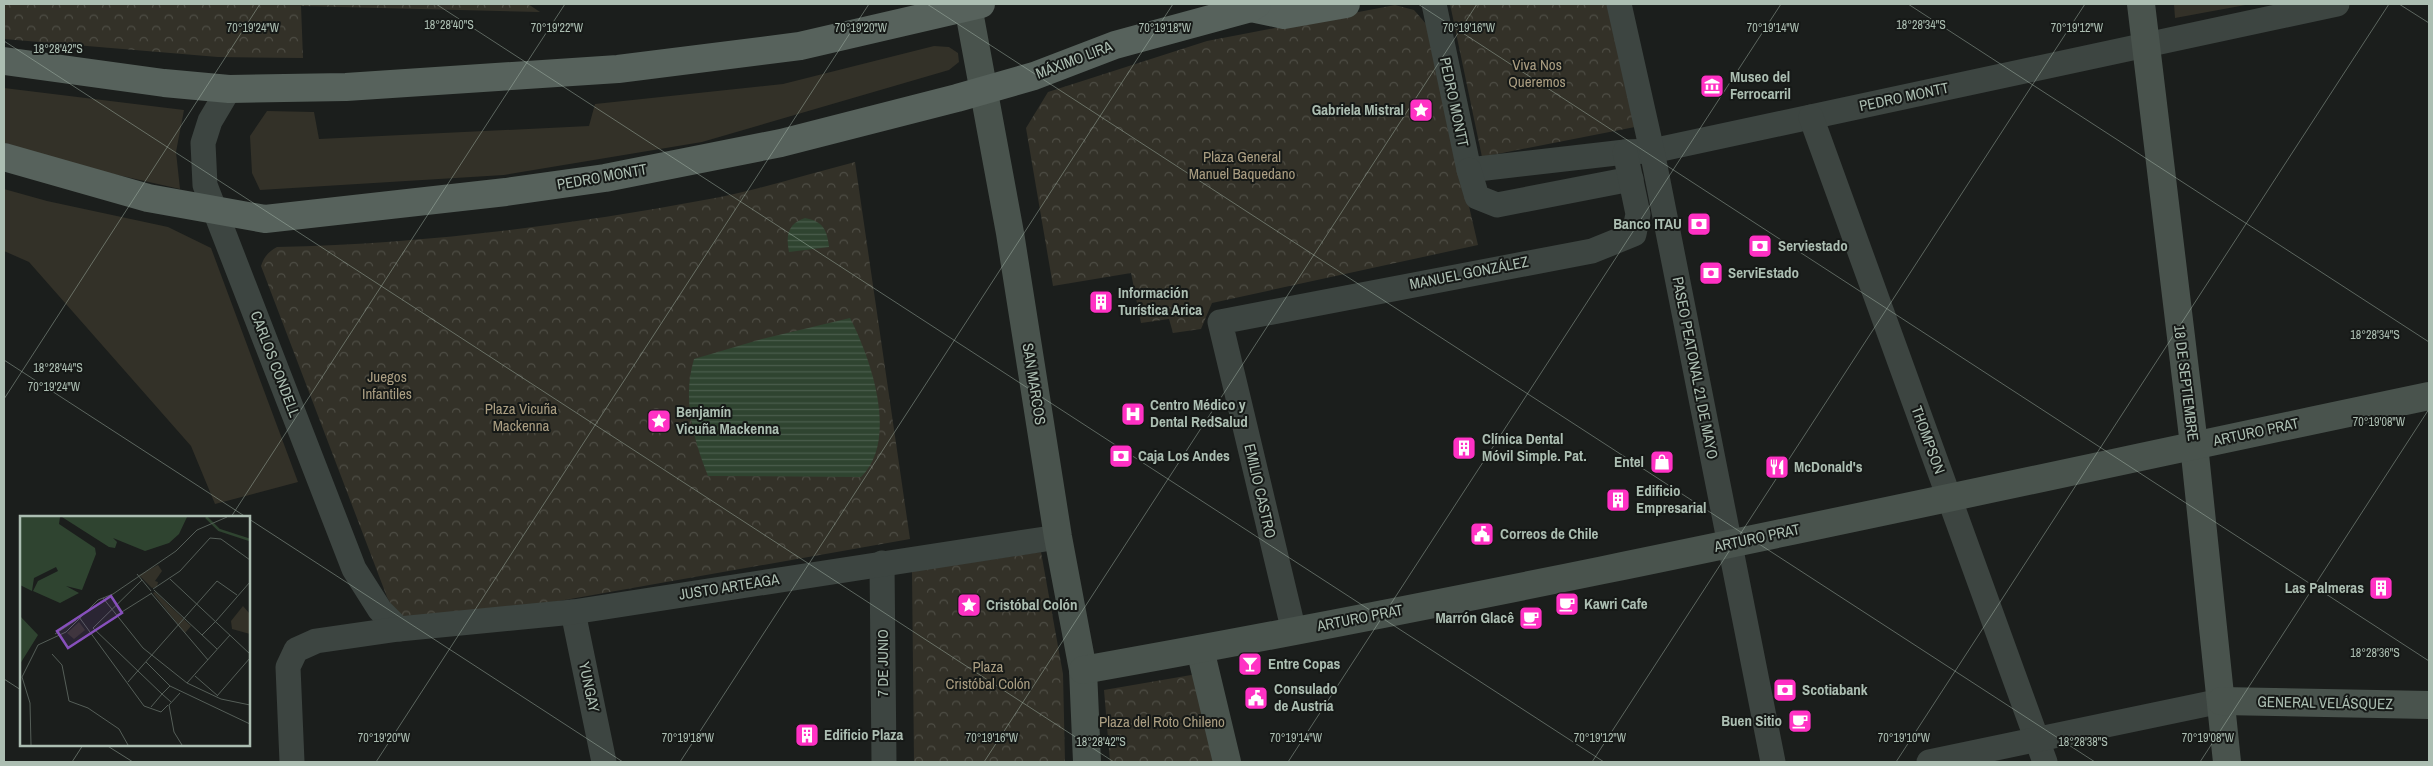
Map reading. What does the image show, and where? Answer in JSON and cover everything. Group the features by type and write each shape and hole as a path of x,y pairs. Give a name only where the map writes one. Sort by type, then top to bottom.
{"main road":[{"name":"MÁXIMO LIRA","path":"984,90 1034,76 1115,45 1254,6 1284,15 1346,4"},
{"path":"4,61 164,83 229,89 346,87 618,69 800,46 974,5"},
{"name":"PEDRO MONTT","path":"4,157 148,198 264,218 506,192 605,178 781,144 984,90"}],"street":[{"name":"PEDRO MONTT","path":"1434,4 1469,170 1477,197 1496,205 1630,179"},
{"name":"PASEO PEATONAL 21 DE MAYO","path":"1619,4 1652,151 1773,762"},
{"name":"18 DE SEPTIEMBRE","path":"2141,4 2144,45 2194,445 2227,762"},
{"name":"PEDRO MONTT","path":"1469,170 1625,152 1652,151 2337,4"},
{"name":"SAN MARCOS","path":"974,5 984,90 1058,537 1083,670 1087,762"},
{"name":"CARLOS CONDELL","path":"229,89 210,121 203,143 205,185 354,569 380,610 398,629"},
{"name":"THOMPSON","path":"1811,117 2041,751"},
{"name":"MANUEL GONZÁLEZ","path":"1220,322 1592,250 1634,234 1638,214 1625,152"},
{"name":"EMILIO CASTRO","path":"1220,322 1294,632"},
{"name":"ARTURO PRAT","path":"1083,670 1294,632 1730,544 2429,396"},
{"name":"JUSTO ARTEAGA","path":"292,762 288,667 296,650 316,641 398,629 573,612 1058,537"},
{"name":"7 DE JUNIO","path":"882,563 884,762"},
{"name":"YUNGAY","path":"573,612 604,762"},
{"path":"1200,649 1227,762"},
{"name":"GENERAL VELÁSQUEZ","path":"2221,701 2429,706"},
{"path":"1929,762 2041,751 2221,701"}],"green space":[{"path":"4,4 528,4 540,12 301,6 303,58 218,57 4,39"},
{"name":"Viva Nos Queremos","path":"1450,4 1610,4 1640,126 1482,157"},
{"path":"2174,4 2251,4 2175,18"},
{"name":"Plaza General Manuel Baquedano","path":"1395,5 1414,10 1427,25 1478,245 1212,303 1201,329 1173,333 1169,319 1141,323 1131,273 1053,286 1026,128 1048,92 1207,41"},
{"path":"934,46 949,47 958,53 959,62 949,70 702,142 504,175 260,190 252,173 250,136 267,111 314,112 319,139 589,126 595,104 783,84"},
{"path":"4,88 184,110 176,152 180,189 64,163 4,146"},
{"name":"Plaza Vicuña Mackenna","path":"855,162 910,539 429,624 409,620 399,614 387,597 261,266 269,253 277,247 438,238 598,218 723,196"},
{"path":"4,189 47,201 168,227 211,248 298,482 215,504 191,446 29,262 4,251"},
{"name":"Plaza Cristóbal Colón","path":"1041,552 1063,674 1065,762 914,762 912,571"},
{"name":"Plaza del Roto Chileno","path":"1197,674 1214,762 1110,762 1104,690"}],"shaded area":[{"path":"805,218 816,221 823,227 829,247 789,252 789,231 794,224"},
{"path":"850,318 873,377 880,421 878,442 872,461 861,477 708,476 694,433 689,404 689,389 694,359 762,339"}],"place":[{"name":"Museo del Ferrocarril","path":"1712,86"},
{"name":"Gabriela Mistral","path":"1421,110"},
{"name":"Banco ITAU","path":"1699,224"},
{"name":"Serviestado","path":"1760,246"},
{"name":"ServiEstado","path":"1711,273"},
{"name":"Información Turística Arica","path":"1101,302"},
{"name":"Centro Médico y Dental RedSalud","path":"1133,414"},
{"name":"Benjamín Vicuña Mackenna","path":"659,421"},
{"name":"Clínica Dental Móvil Simple. Pat.","path":"1464,448"},
{"name":"Caja Los Andes","path":"1121,456"},
{"name":"Entel","path":"1662,462"},
{"name":"McDonald's","path":"1777,467"},
{"name":"Edificio Empresarial","path":"1618,500"},
{"name":"Correos de Chile","path":"1482,534"},
{"name":"Las Palmeras","path":"2381,588"},
{"name":"Kawri Cafe","path":"1567,604"},
{"name":"Cristóbal Colón","path":"969,605"},
{"name":"Marrón Glacê","path":"1531,618"},
{"name":"Entre Copas","path":"1250,664"},
{"name":"Scotiabank","path":"1785,690"},
{"name":"Consulado de Austria","path":"1256,698"},
{"name":"Buen Sitio","path":"1800,721"},
{"name":"Edificio Plaza","path":"807,735"}],"park label":[{"name":"Juegos Infantiles","path":"387,386"}]}
